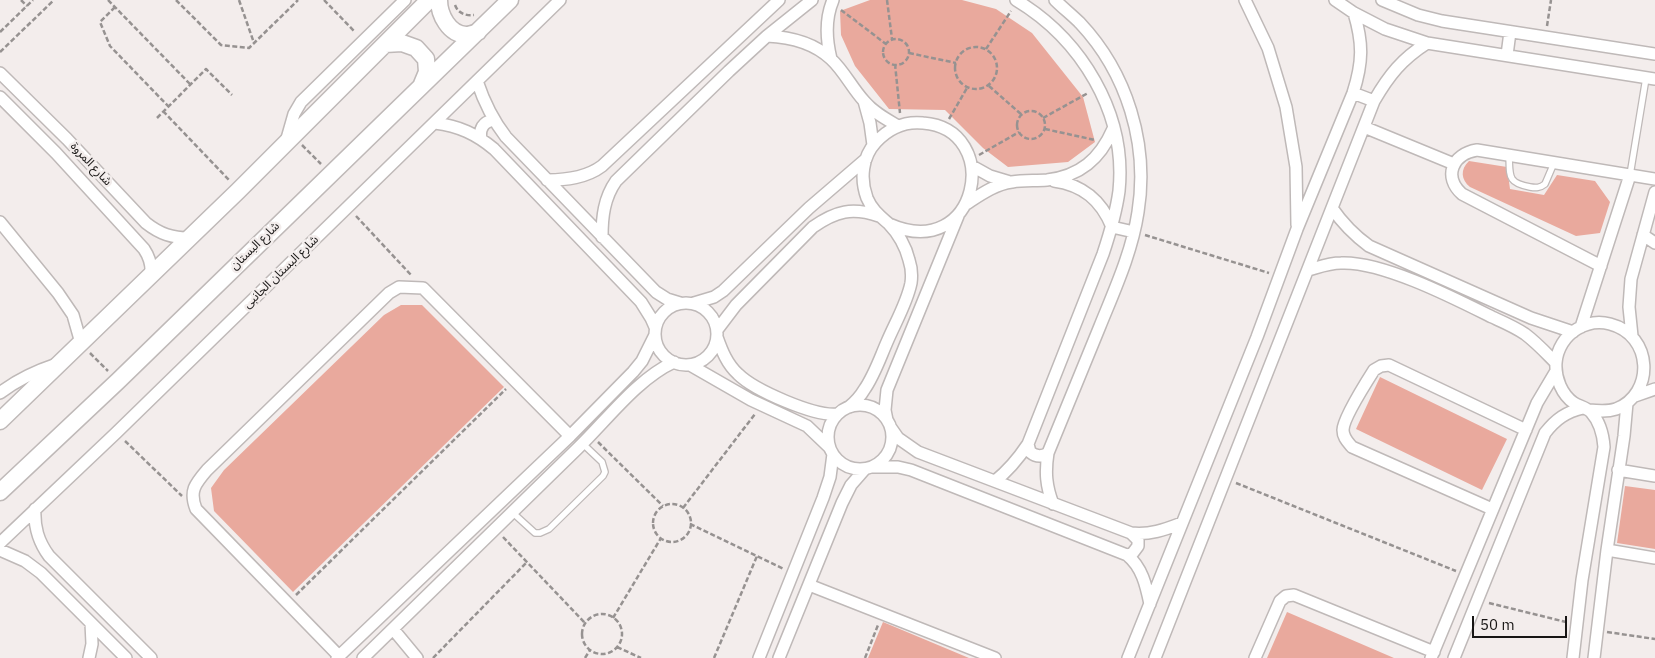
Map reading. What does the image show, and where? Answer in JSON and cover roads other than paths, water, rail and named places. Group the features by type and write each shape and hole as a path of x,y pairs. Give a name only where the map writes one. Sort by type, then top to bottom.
{"street":[{"path":"289,139 294,114 301,102 405,0"},
{"path":"0,421 238,191 429,0"},
{"path":"439,0 439,9 444,21 454,31 467,35 478,32"},
{"name":"شارع البستان","path":"0,492 510,0"},
{"name":"شارع البستان الجانبى","path":"0,543 116,433 560,0"},
{"path":"547,180 594,173 779,0"},
{"path":"602,237 603,212 610,190 616,181 729,71 767,36 812,0"},
{"path":"994,481 1008,471 1028,444 1103,254 1112,227 1119,190 1119,159 1114,129 1105,101 1094,77 1076,52 1046,22 1017,0"},
{"path":"1053,504 1047,487 1045,470 1048,453 1124,266 1139,212 1141,178 1139,145 1132,112 1120,81 1081,24 1055,0"},
{"path":"1245,0 1268,48 1286,107 1296,167 1297,229"},
{"path":"1335,0 1354,13 1385,29 1428,43 1650,78"},
{"path":"1382,0 1418,15 1442,21 1655,54"},
{"path":"831,59 827,25 832,2"},
{"path":"1128,658 1257,337 1297,229 1359,73 1362,53 1360,32 1354,13"},
{"path":"1507,55 1510,32"},
{"path":"767,36 779,36 801,41 812,46 831,59 864,101 880,115 899,125"},
{"path":"385,44 402,43 416,48 426,60 427,72 421,86"},
{"path":"1155,658 1374,101 1396,68 1411,54 1428,43"},
{"path":"718,59 729,71"},
{"name":"شارع المروة","path":"0,73 67,139 146,223 159,233 174,238 190,238"},
{"path":"477,81 493,120 506,137 654,290 667,299 680,303 694,304 714,297 723,291 808,208 866,159"},
{"path":"1352,92 1374,101"},
{"name":"شارع المروة","path":"0,97 56,153 144,250 152,266 152,275"},
{"path":"864,101 873,145"},
{"path":"482,138 480,130 482,126 493,120"},
{"path":"759,658 830,476 831,451 828,429 838,414 857,400 868,384 906,300 911,281 909,260 902,241 870,204 864,189 863,174 866,159 873,145 884,133 899,125 915,122 930,123 943,128 959,142 971,163 990,176 1010,182"},
{"path":"435,123 467,130 482,138 494,149 640,302 651,318 657,346 664,356 674,362 690,364 700,361 708,355 714,347 717,333 736,305 818,223 837,213 851,211 879,216"},
{"path":"1364,127 1454,164"},
{"path":"966,204 987,191 1010,182 1047,180 1075,172 1088,165 1098,155 1114,129"},
{"path":"1601,266 1462,194 1454,184 1452,171 1454,164 1459,157 1467,152 1477,150 1655,179"},
{"path":"779,658 844,498 851,485 869,468 881,462 891,446 892,437 885,400 887,390 958,215 966,204 972,186 971,163"},
{"path":"602,166 601,173 605,180 616,181"},
{"path":"1255,658 1280,601 1286,596 1294,595 1432,655 1537,403 1556,367 1561,346 1577,329 1601,266 1630,175"},
{"path":"1047,180 1075,186 1087,192 1098,202 1112,227"},
{"path":"1632,336 1629,293 1631,279 1655,192"},
{"path":"1332,208 1343,223 1370,246 1531,318 1558,328 1577,329 1590,324 1608,323 1625,330 1632,336 1642,351 1645,366 1643,382 1631,400 1618,470 1594,658"},
{"path":"889,224 903,230 918,232 933,230 947,224 958,215"},
{"path":"0,222 58,293 73,316 81,344"},
{"path":"1112,227 1134,232"},
{"path":"1643,235 1655,243"},
{"path":"1379,269 1386,253"},
{"path":"1308,270 1324,265 1360,264 1396,274 1466,304 1533,340 1556,367 1558,382 1564,393 1572,402 1586,409 1602,412 1615,409 1655,389"},
{"path":"570,436 423,288 399,287 390,293 235,443 199,480 194,487 192,498 196,509 338,657 570,436 637,368 649,349 658,320 667,309 680,303"},
{"path":"640,302 654,290"},
{"path":"694,304 707,311 715,322 722,351 738,374 749,383 778,398 818,413 838,414"},
{"path":"1257,337 1278,346"},
{"path":"1642,351 1654,358"},
{"path":"0,393 20,379 61,362"},
{"path":"363,658 647,379 663,367 674,362"},
{"path":"690,364 730,389 807,426 839,461 847,466 869,468 892,466 911,470 1128,554 1135,561 1141,574 1150,604"},
{"path":"1492,509 1352,447 1345,440 1343,429 1374,370 1381,366 1389,366 1526,430"},
{"path":"637,368 647,379"},
{"path":"849,407 864,405 873,408 903,442 918,452 1131,533 1157,532 1182,523"},
{"path":"1454,658 1545,433 1560,417 1569,412 1586,409"},
{"path":"1573,658 1582,580 1604,447 1603,435 1599,424 1586,409"},
{"path":"1028,444 1030,452 1037,456 1048,453"},
{"path":"1618,470 1655,476"},
{"path":"35,509 35,526 39,542 48,556 151,658"},
{"path":"1128,554 1132,554 1138,546 1138,540 1131,533"},
{"path":"0,550 25,561 46,577 126,658"},
{"path":"1607,550 1655,558"},
{"path":"46,577 58,565"},
{"path":"418,582 428,594"},
{"path":"809,585 995,658"},
{"path":"89,658 92,644 91,623"},
{"path":"392,629 417,658"}],"lane":[{"path":"1630,175 1650,78"},
{"path":"1509,156 1510,175 1514,182 1518,185 1537,188 1545,184 1554,163"},
{"path":"513,512 535,532 540,533 549,529 605,472 602,462 587,440"}]}
